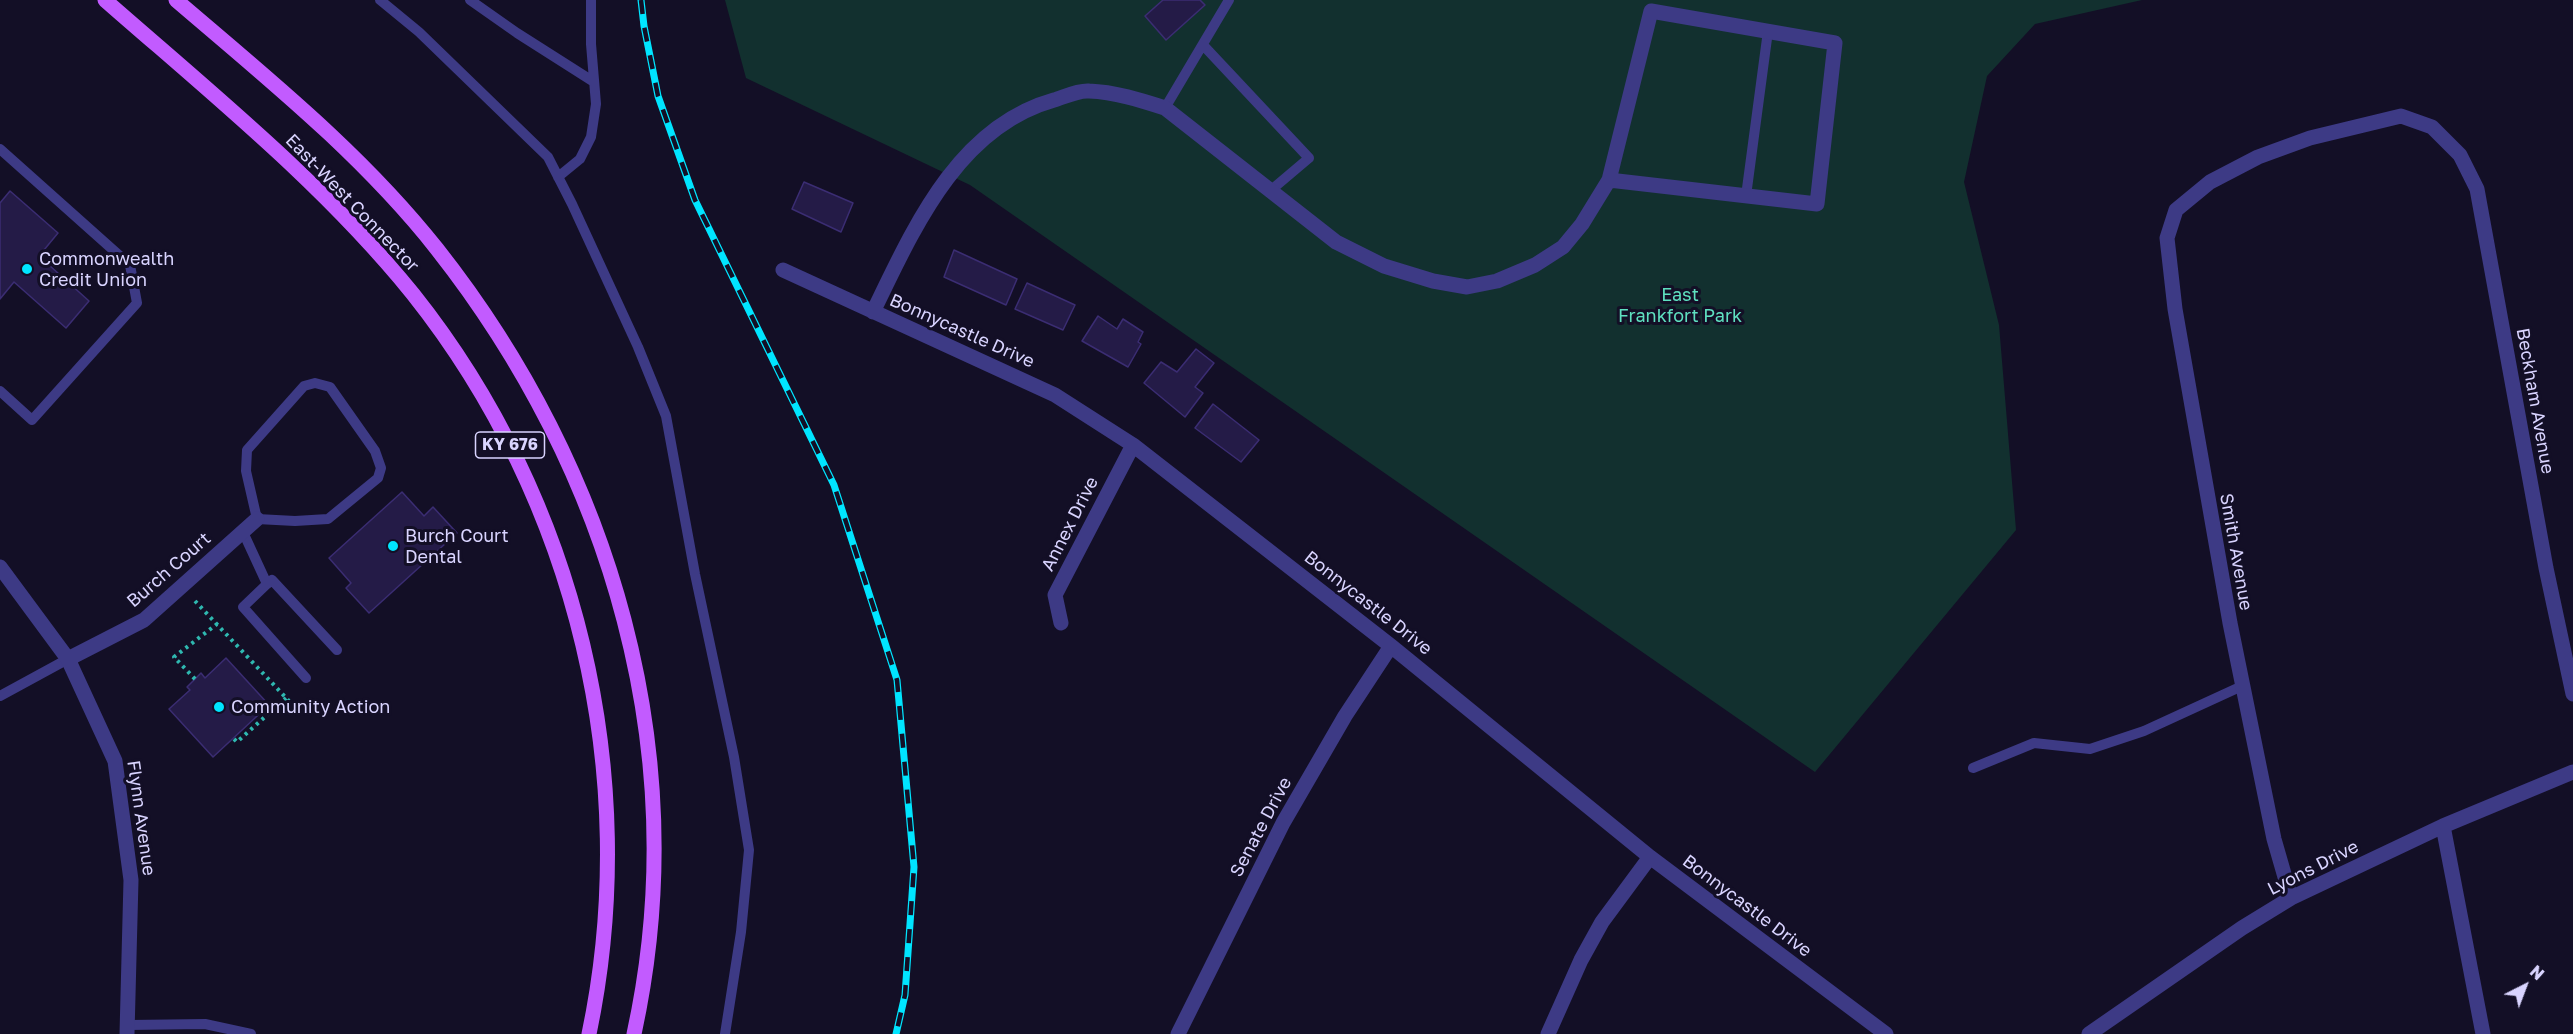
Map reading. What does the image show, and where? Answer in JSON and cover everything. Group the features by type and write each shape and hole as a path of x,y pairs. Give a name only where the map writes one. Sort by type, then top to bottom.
{"main road":[{"name":"East-West Connector","path":"105,0 271,147 369,243 453,348 488,404 519,462 545,521 572,600 594,695 604,769 608,833 606,898 601,964 589,1034"},
{"name":"East-West Connector","path":"176,0 332,136 386,190 436,247 481,308 522,371 557,437 588,505 612,575 632,646 645,718 653,790 654,862 650,934 634,1034"}],"street":[{"path":"873,312 919,218 945,181 996,126 1041,104 1086,91 1134,98 1165,108 1336,242 1374,261 1433,281 1467,286 1497,281 1535,265 1563,247 1582,224 1609,180 1651,11 1835,43 1817,204 1609,180"},
{"name":"Smith Avenue","path":"2291,898 2274,839 2207,503 2175,309 2167,238 2176,210 2210,182 2258,157 2310,138 2401,116 2432,127"},
{"name":"Beckham Avenue","path":"2432,127 2460,155 2477,189 2546,568 2573,694"},
{"name":"Bonnycastle Drive","path":"783,270 1055,395 1133,445 1391,646 1650,857 1886,1034"},
{"name":"Annex Drive","path":"1061,623 1055,595 1133,445"},
{"name":"Burch Court","path":"68,659 144,620 257,519"},
{"name":"Flynn Avenue","path":"0,567 68,659 115,761 131,880 128,1029"},
{"name":"Senate Drive","path":"1178,1034 1283,824 1345,716 1391,646"},
{"name":"Lyons Drive","path":"2089,1034 2242,928 2291,898 2443,826 2573,772"},
{"path":"2443,826 2482,1034"},
{"path":"1548,1034 1581,960 1602,922 1650,857"}],"lane":[{"path":"380,0 419,32 494,102 548,157 638,347 666,416 695,574 734,756 749,850 741,932 725,1034"},
{"path":"470,0 594,82"},
{"path":"558,177 580,159 591,137 596,104 591,44 591,0"},
{"path":"1165,108 1229,0"},
{"path":"1746,196 1767,31"},
{"path":"1203,45 1309,158 1270,191"},
{"path":"0,148 130,266 137,303 32,420 0,392"},
{"path":"315,383 330,387 375,451 381,468 378,478 328,519 295,521 257,519 246,471 247,450 304,386 315,383"},
{"path":"243,532 267,584"},
{"path":"306,678 243,607 272,579 337,650"},
{"path":"0,696 68,659"},
{"path":"1973,768 2034,743 2090,748 2144,731 2242,686"},
{"path":"128,1029 205,1024 251,1034"}],"path":[{"path":"195,601 288,699 237,742 234,738"},
{"path":"195,679 174,657 217,624"}],"green space":[{"name":"East Frankfort Park","path":"725,0 2142,0 2035,24 1987,76 1964,182 1999,325 2016,530 1815,772 970,185 746,78"}],"building":[{"path":"1163,0 1200,0 1205,5 1166,40 1145,16"},
{"path":"804,182 853,203 841,232 792,209"},
{"name":"Commonwealth Credit Union","path":"10,191 58,233 39,256 89,301 66,328 14,282 0,299 0,203"},
{"path":"954,250 1017,279 1006,305 944,277"},
{"path":"1027,283 1075,305 1063,330 1015,309"},
{"path":"1098,316 1117,329 1123,319 1143,332 1138,342 1141,344 1128,367 1082,341"},
{"path":"1196,349 1214,363 1195,387 1203,393 1185,417 1144,383 1161,362 1177,372"},
{"path":"1213,404 1259,440 1241,462 1195,428"},
{"name":"Burch Court Dental","path":"402,492 424,516 433,507 457,533 369,613 346,588 351,583 329,558"},
{"name":"Community Action","path":"226,658 269,705 213,757 169,709 190,690 187,687 201,673 205,678"}],"railway":[{"path":"641,0 658,96 695,200 834,485 897,680 914,867 905,995 896,1034"}],"place":[{"name":"Commonwealth Credit Union","path":"27,269"},
{"name":"Burch Court Dental","path":"393,546"},
{"name":"Community Action","path":"219,707"}]}
